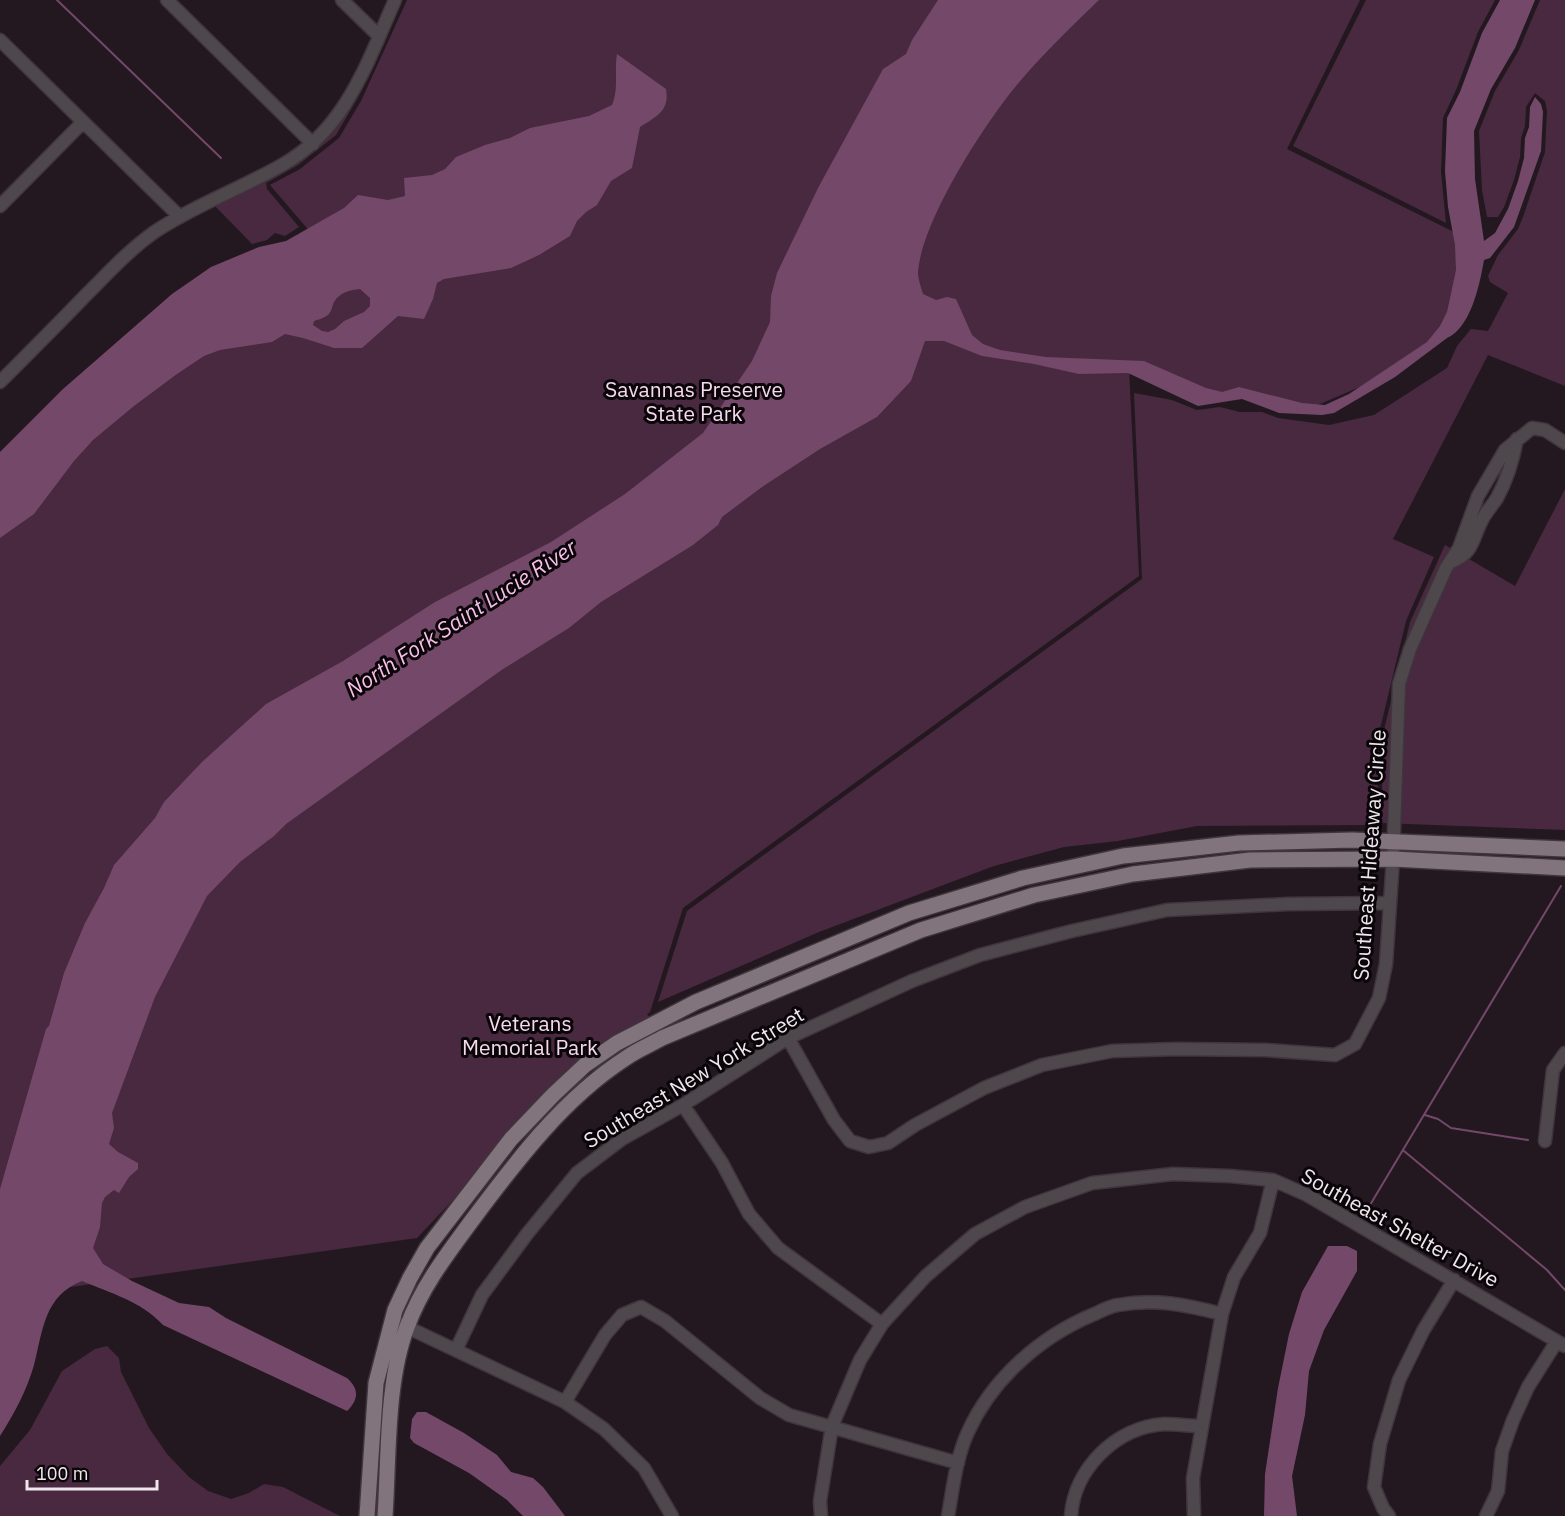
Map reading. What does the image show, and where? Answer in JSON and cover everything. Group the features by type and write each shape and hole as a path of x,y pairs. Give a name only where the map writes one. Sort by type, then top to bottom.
{"main road":[{"path":"367,1516 376,1383 392,1320 410,1278 427,1248 511,1139 585,1065 617,1043 696,1002 909,913 1023,878 1122,856 1239,843 1352,840 1565,849"},
{"path":"385,1516 393,1381 406,1327 438,1265 522,1156 595,1080 627,1057 662,1038 921,930 1034,895 1133,874 1250,860 1393,859 1565,868"}],"street":[{"path":"167,0 313,144"},
{"path":"342,0 379,36"},
{"path":"0,382 125,256 153,234 180,217 283,165 313,144 338,117 358,83 395,0"},
{"path":"0,39 180,217"},
{"path":"0,206 83,122"},
{"path":"1517,440 1527,431 1536,428 1545,430 1565,443"},
{"name":"Southeast Hideaway Circle","path":"788,1038 844,1134 850,1141 869,1146 888,1143 915,1125 984,1088 1042,1065 1065,1060 1112,1051 1176,1049 1265,1050 1335,1056 1355,1044 1379,998 1386,964 1400,684 1410,649 1441,578 1459,548 1474,504 1505,450 1517,440"},
{"name":"Southeast Hideaway Circle","path":"1450,563 1467,554 1482,520 1498,495 1514,456 1517,440"},
{"path":"1484,488 1498,495"},
{"name":"Southeast New York Street","path":"456,1350 482,1294 577,1173 622,1139 683,1105 788,1038 912,981 980,955 1072,931 1167,910 1288,904 1390,903"},
{"path":"1545,1141 1553,1070 1565,1053"},
{"path":"683,1105 722,1163 749,1214 778,1248 882,1324"},
{"name":"Southeast Shelter Drive","path":"820,1516 820,1501 832,1426 860,1360 882,1324 926,1276 975,1234 1025,1207 1092,1183 1173,1174 1273,1180 1307,1195 1561,1343"},
{"path":"1194,1516 1193,1478 1221,1314 1234,1277 1260,1233 1273,1180"},
{"path":"1389,1516 1374,1487 1380,1444 1399,1380 1423,1331 1454,1280"},
{"path":"948,1516 957,1462 969,1431 1005,1376 1038,1345 1083,1319 1116,1305 1151,1302 1187,1305 1221,1314"},
{"path":"565,1402 604,1335 622,1315 641,1307 665,1321 760,1398 789,1415 957,1462"},
{"path":"392,1320 565,1402 604,1429 644,1468 672,1516"},
{"path":"1486,1516 1498,1491 1502,1451 1513,1420 1528,1387 1561,1343"},
{"path":"1071,1516 1077,1486 1089,1466 1106,1446 1133,1432 1162,1424 1202,1426"}],"green space":[{"path":"400,0 402,0 357,99 336,135 298,165 266,183 267,189 299,227 285,236 275,233 267,240 252,244 214,205 313,151 342,119 362,85"},
{"name":"Savannas Preserve State Park","path":"407,0 1360,0 1287,149 1466,238 1442,334 1362,386 1306,410 1200,391 1129,368 1139,576 683,908 650,1012 647,1014 649,1017 587,1058 417,1238 28,1293 0,1342 0,495 323,247 270,185 300,169 339,138 361,101"},
{"path":"1366,0 1495,0 1478,32 1443,118 1441,172 1446,223 1293,146"},
{"path":"1540,0 1565,0 1565,386 1488,355 1393,539 1434,557 1406,621 1380,729 1376,825 1197,826 1118,841 1064,847 994,866 819,932 658,1002 687,911 1142,579 1134,393 1172,400 1197,410 1220,407 1240,412 1262,412 1278,418 1329,425 1374,415 1447,368 1457,346 1471,329 1488,331 1508,293 1490,282 1488,276 1498,255 1518,229 1545,152 1547,111 1545,101 1535,93 1526,107 1520,157 1514,180 1498,217 1487,217 1482,190 1479,131 1495,91 1519,50"},
{"path":"1565,489 1565,830 1381,823 1384,730 1410,622 1445,545 1515,586"},
{"path":"107,1346 119,1358 121,1372 149,1428 167,1454 189,1477 208,1491 231,1499 249,1493 264,1484 283,1487 340,1516 0,1516 0,1466 30,1430 62,1371 95,1349"}],"water":[{"name":"North Fork Saint Lucie River","path":"938,0 1099,0 1056,42 1002,103 956,175 930,227 922,251 918,272 923,294 936,300 947,297 956,299 972,335 983,344 1000,350 1046,357 1144,361 1206,388 1222,392 1239,387 1302,403 1325,405 1349,394 1427,342 1440,326 1447,312 1456,270 1445,171 1447,118 1460,92 1482,33 1500,0 1535,0 1515,48 1491,89 1474,131 1475,179 1484,241 1495,233 1508,209 1518,181 1524,158 1530,107 1535,97 1541,104 1543,112 1541,151 1514,227 1490,258 1484,260 1473,304 1462,325 1455,333 1395,377 1334,413 1322,415 1279,413 1242,399 1198,406 1128,373 1079,374 982,356 944,341 925,341 911,381 877,417 820,449 762,487 722,517 718,525 693,545 601,602 569,628 503,669 286,824 240,862 207,896 155,997 112,1113 114,1128 109,1144 138,1163 138,1169 129,1177 119,1193 114,1190 105,1197 102,1203 100,1227 93,1248 103,1264 132,1281 179,1303 209,1307 226,1318 347,1378 354,1386 356,1394 354,1402 347,1411 163,1325 135,1304 82,1281 69,1287 52,1305 43,1327 28,1384 0,1436 0,1189 64,973 85,923 114,865 155,818 164,802 202,762 266,704 343,661 435,602 551,542 625,494 703,433 752,361 770,322 771,296 777,273 818,188 883,69 906,54 912,40"},
{"path":"617,54 666,89 666,103 660,112 640,127 632,168 611,181 597,205 577,221 570,236 539,255 511,268 444,279 437,283 424,319 398,316 362,348 334,348 285,334 272,342 220,350 204,356 134,406 93,440 34,514 0,538 0,452 63,389 172,294 211,267 259,247 286,241 344,208 358,195 388,200 405,196 404,178 432,175 445,169 456,157 485,145 510,138 530,128 589,116 612,105 615,92","holes":["360,289 370,298 370,306 364,312 344,321 335,329 328,332 322,331 313,325 314,321 328,315 336,299 346,292"]},
{"path":"1328,1246 1347,1246 1357,1251 1357,1271 1324,1330 1309,1371 1305,1415 1292,1476 1297,1516 1264,1516 1265,1474 1289,1334 1302,1292"},
{"path":"417,1412 426,1412 464,1433 497,1455 511,1472 533,1478 543,1487 565,1516 523,1516 507,1500 469,1473 414,1443 410,1438 412,1419"}],"waterway":[{"path":"57,0 221,158"},
{"path":"1370,1205 1561,886"},
{"path":"1425,1115 1438,1119 1451,1128 1528,1140"},
{"path":"1404,1151 1547,1270 1565,1290"}],"park label":[{"name":"Veterans Memorial Park","path":"530,1036"}]}
